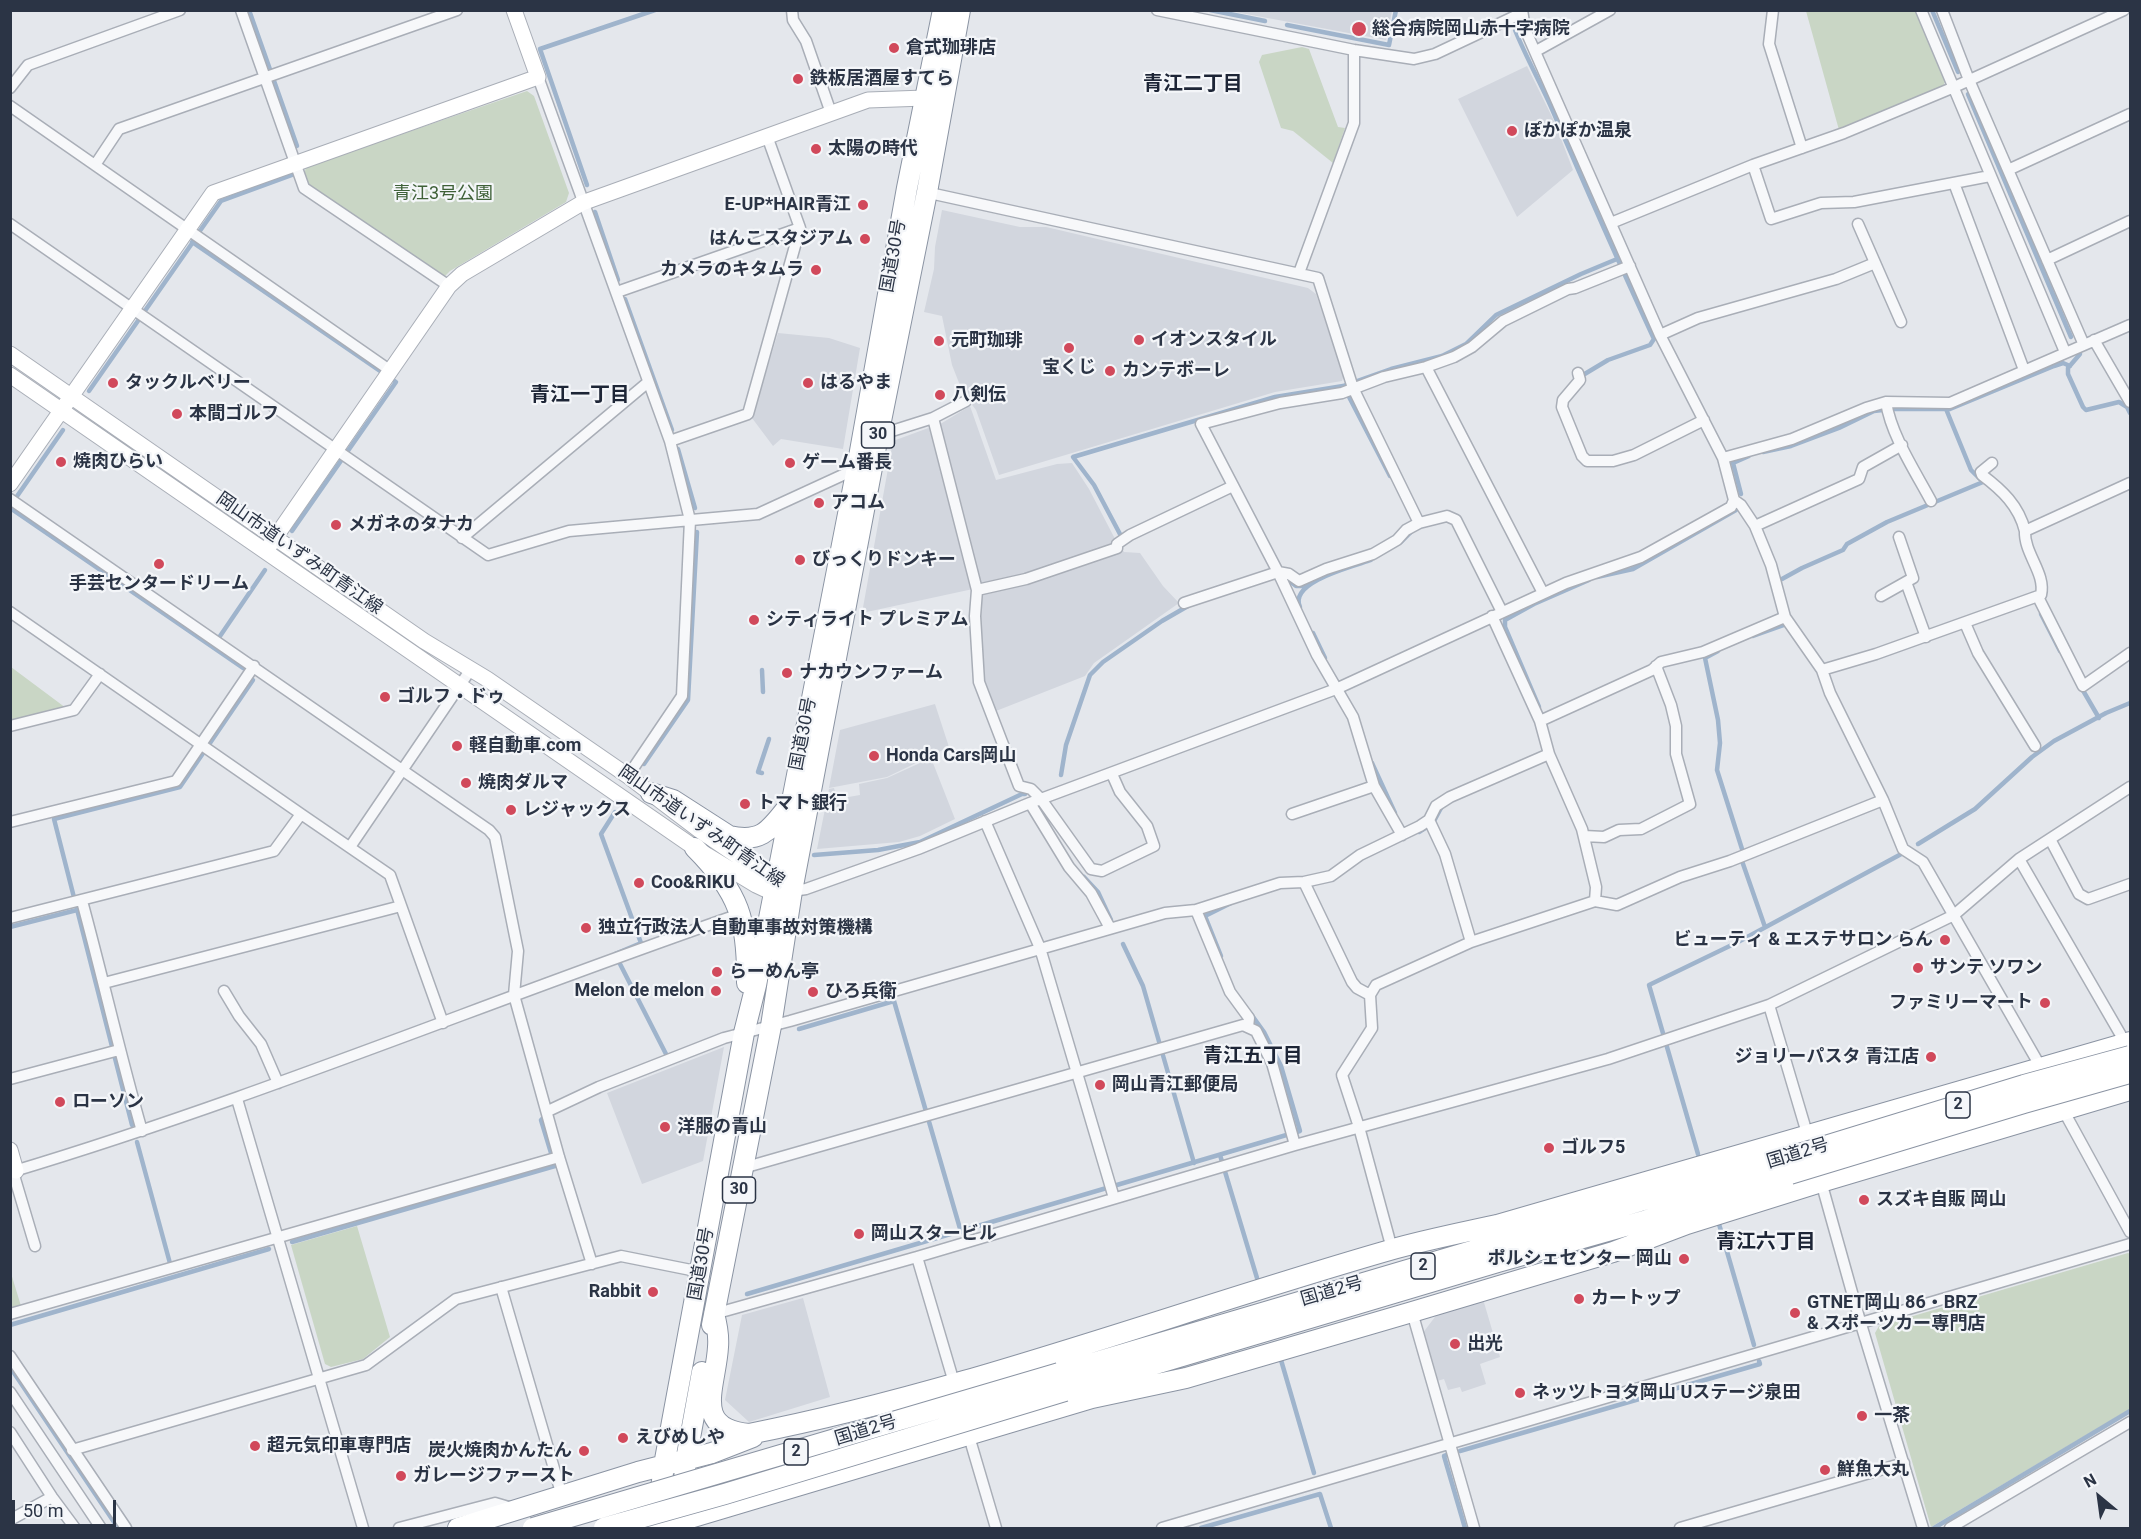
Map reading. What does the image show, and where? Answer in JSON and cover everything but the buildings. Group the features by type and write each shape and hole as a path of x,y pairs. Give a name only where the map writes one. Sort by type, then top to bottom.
{"highway":[{"name":"国道30号","path":"655,1528 664,1465 745,1026 780,888 865,466 907,188 943,10"},
{"name":"国道30号","path":"870,436 927,192 960,10"},
{"name":"国道30号","path":"680,1525 686,1460 771,1026 780,888 790,804 865,466"},
{"path":"651,793 673,800 729,836 740,838 761,836 772,827 790,804"},
{"path":"695,848 726,881 746,933 745,1026"},
{"path":"714,1314 718,1330 718,1348 710,1401 716,1421 723,1429 736,1433 749,1434 776,1429 873,1407 954,1385 1392,1249 1497,1225 2041,1068 2129,1047"},
{"name":"国道2号","path":"533,1528 1647,1220 1788,1166 2129,1047"},
{"name":"国道2号","path":"604,1528 725,1494 1062,1382 1195,1332 2130,1073"},
{"path":"655,1528 680,1525 1092,1398 1186,1377 1412,1312 1613,1252 1687,1224 1821,1182 2130,1090"},
{"path":"1498,1262 1530,1264 1640,1233 1687,1224"},
{"path":"1195,1332 1285,1294 1444,1246 1497,1225"},
{"path":"458,1528 664,1465 712,1453 776,1429"}],"street":[{"path":"10,88 28,65 180,10"},
{"path":"241,10 270,76 304,188 449,286"},
{"path":"95,165 119,129 457,10"},
{"path":"514,10 582,203 617,292 647,383 670,441 690,520 682,696 628,776"},
{"path":"792,10 793,20 806,41 831,113"},
{"path":"780,888 806,889 918,849 1030,803 1336,689 1543,593 1641,557 1731,507 1734,500 1723,458 1625,268 1611,223 1525,29 1522,12 1435,54 1414,59 1354,50 1157,10"},
{"path":"1536,51 1610,10"},
{"path":"1773,10 1769,44 1802,148"},
{"path":"1921,10 2066,352"},
{"path":"1942,10 2047,260 2089,342 2130,402"},
{"path":"1611,223 1753,165 1844,133 1970,80 2124,10"},
{"path":"1299,273 1354,123 1354,50"},
{"path":"10,484 72,396 138,313 194,234 213,193 538,77"},
{"path":"271,544 341,453 388,374 449,286 462,274 582,203 877,98 925,98"},
{"path":"10,106 194,234 388,374"},
{"path":"2008,170 2130,114"},
{"path":"670,441 748,414 800,228 767,136"},
{"path":"1753,165 1771,219 1821,203 1854,202 1990,176"},
{"path":"1954,183 2024,370"},
{"path":"907,188 1318,278 1349,387 1416,524"},
{"path":"2047,260 2130,221"},
{"path":"10,224 488,555 569,531 758,514 865,466"},
{"path":"1858,224 1901,322"},
{"path":"617,292 800,228"},
{"path":"1660,335 1698,318 1836,279 1875,263"},
{"path":"1402,835 1374,786 1353,717 1317,655 1280,576 1201,424 1426,367 1454,357 1472,347 1503,321 1520,311 1625,268"},
{"path":"1723,458 1792,439 1866,408 1950,403 2130,325"},
{"name":"岡山市道いずみ町青江線","path":"10,354 72,396 460,685 695,848 780,888"},
{"path":"1426,367 1543,593"},
{"path":"1578,373 1580,380 1563,400 1562,407 1582,456 1587,461 1613,461 1634,455 1704,420"},
{"name":"岡山市道いずみ町青江線","path":"10,375 271,544 471,669 628,776 780,888"},
{"path":"462,538 647,383"},
{"path":"870,436 933,418 966,401"},
{"path":"1887,407 1902,445 1930,501"},
{"path":"933,418 977,590 975,616 979,682 1018,786 1031,789 1041,799 1091,869 1102,871 1154,846 1147,826 1120,792 1112,774"},
{"path":"1755,526 1858,478 1863,467 1902,445"},
{"path":"1822,670 1876,654 2041,596 2043,585 2025,540 2022,520 2001,489 1982,475 1981,472 1992,463"},
{"path":"2025,531 2130,483"},
{"path":"977,590 1026,579 1117,548 1117,543 1130,535 1233,486"},
{"path":"1734,500 1741,505 1755,526 1771,565 1785,617 1822,670 1830,693 1883,800 1903,849 1923,862 2041,1068 2130,1232"},
{"path":"13,501 217,640 489,830 495,837 518,951 514,995 548,1111 555,1158 592,1264"},
{"path":"1184,603 1289,574 1299,581 1326,569 1373,554 1397,540 1416,524 1430,518 1447,516 1456,520 1497,614 1540,721 1548,754 1584,836 1596,887 1595,901"},
{"path":"1881,596 1913,578 1899,537"},
{"path":"1906,582 1926,637"},
{"path":"2038,597 2083,686 2130,653"},
{"path":"10,612 390,875 443,1023"},
{"path":"1540,721 1661,662 1703,652 1785,617"},
{"path":"1965,622 1978,653 2035,746"},
{"path":"10,822 176,781 204,747 254,666"},
{"path":"1584,836 1604,837 1619,830 1641,829 1690,804 1676,754 1676,726 1671,705 1656,666"},
{"path":"350,847 471,669"},
{"path":"10,726 74,710 100,674"},
{"path":"1471,942 1445,854 1430,824 1437,806 1450,797 1548,754"},
{"path":"1292,814 1374,786"},
{"path":"714,1314 917,1257 1112,1191 1224,1165 1293,1138 1359,1127 1608,1059 1769,1005 1954,915 2019,859 2130,787"},
{"path":"1392,1249 1359,1127 1342,1075 1372,1028 1370,995 1376,985 1471,942 1595,901 1617,905 1680,877 1730,861 1883,800"},
{"path":"1030,803 1069,867 1091,893 1110,928"},
{"path":"10,918 274,851 301,814"},
{"path":"985,821 1040,948 1112,1191"},
{"path":"548,1111 610,1083 724,1038 745,1026 771,1026 1165,913 1196,910 1280,883 1304,882 1331,876 1360,855 1420,826 1430,824"},
{"path":"2050,839 2079,894 2088,899 2130,884"},
{"path":"2019,859 2129,1047"},
{"path":"1304,882 1352,982 1357,988 1370,995"},
{"path":"77,902 104,982 115,1051 142,1131"},
{"path":"104,982 401,906"},
{"path":"1196,910 1230,992 1249,1018 1248,1027"},
{"path":"13,1172 237,1099 514,995 740,914"},
{"path":"224,991 261,1044 278,1083"},
{"path":"1769,1005 1860,1321 1923,1528"},
{"path":"743,1168 1243,1025 1256,1031 1272,1063 1293,1138"},
{"path":"10,1079 115,1051"},
{"path":"237,1099 363,1528"},
{"path":"10,1150 13,1172 35,1246"},
{"path":"10,1314 555,1158"},
{"path":"1162,1528 1860,1321 2130,1244"},
{"path":"72,1450 366,1365 456,1299 621,1256 701,1272"},
{"path":"917,1257 996,1528"},
{"path":"501,1287 562,1496"},
{"path":"1412,1312 1474,1528"},
{"path":"10,1356 126,1528"},
{"path":"10,1392 101,1528"},
{"path":"1950,1528 2130,1422"},
{"path":"10,1432 75,1528"},
{"path":"1680,1528 1905,1463"},
{"path":"10,1520 52,1497"},
{"path":"399,1528 495,1503 518,1510"}],"shaded area":[{"name":"総合病院岡山赤十字病院","path":"1392,10 1386,40 1230,11"},
{"path":"1527,66 1555,123 1573,170 1517,217 1458,99"},
{"name":"イオンスタイル","path":"942,210 1020,227 1046,227 1308,288 1316,294 1344,375 1342,381 1275,392 999,475 976,410 963,393 952,365 942,316 924,312 934,269 935,247"},
{"name":"はるやま","path":"778,333 829,338 860,348 843,449 781,439 773,446 752,418"},
{"path":"970,406 996,480 1057,464 1072,463 1124,552 1140,553 1163,586 1179,603 1094,663 1085,676 996,711 982,674 973,589 862,613 893,441 942,423"},
{"path":"935,704 949,747 887,777 829,788 840,730"},
{"path":"931,758 955,819 920,836 899,842 817,849 829,789 834,788 837,799 860,795 859,784 887,778"},
{"name":"洋服の青山","path":"724,1047 703,1161 642,1184 607,1093"},
{"path":"803,1298 830,1397 749,1422 725,1400 742,1315"},
{"path":"1483,1299 1500,1357 1480,1364 1486,1384 1462,1392 1460,1387 1448,1390 1444,1379 1437,1381 1422,1334 1438,1313"}],"green space":[{"path":"1806,11 1918,11 1946,79 1943,87 1839,130"},
{"path":"1302,47 1309,49 1338,127 1345,128 1333,163 1293,131 1281,128 1259,62 1262,55"},
{"name":"青江3号公園","path":"527,91 534,96 569,193 566,202 445,276 440,276 308,185 304,175 306,167"},
{"path":"11,667 66,708 11,722"},
{"path":"357,1226 390,1337 363,1359 331,1367 325,1364 291,1245"},
{"path":"2130,1254 2130,1409 1931,1527 1875,1333 1879,1326"},
{"path":"10,1270 21,1306 10,1309"}],"waterway":[{"path":"249,10 297,146"},
{"path":"587,185 540,49 655,10"},
{"path":"1210,10 1265,21"},
{"path":"1287,25 1389,45 1396,10"},
{"path":"1932,10 1958,72"},
{"path":"1515,30 1654,339 1650,345 1608,360 1583,375"},
{"path":"1968,94 2071,337"},
{"path":"197,235 221,201 292,175"},
{"path":"595,212 618,280"},
{"path":"192,242 396,382 292,531"},
{"path":"89,391 193,242"},
{"path":"1121,536 1094,485 1073,457 1275,397 1343,386 1391,369 1442,356 1466,344 1496,315 1617,259"},
{"path":"625,299 672,430"},
{"path":"2080,354 2068,368 2068,374 2083,407 2086,410 2119,402 2127,407 2130,413"},
{"path":"1763,452 1791,446 1839,428 1874,411 1950,409 2054,366 2063,363 2070,366"},
{"path":"1347,393 1390,476"},
{"path":"1946,409 1971,470 1980,479"},
{"path":"13,502 63,430"},
{"path":"678,449 695,508"},
{"path":"1741,494 1733,463 1749,456"},
{"path":"1782,579 1843,550 1847,544 1887,522 1983,482"},
{"path":"10,508 243,668"},
{"path":"1597,577 1633,569 1736,510"},
{"path":"1401,542 1414,529"},
{"path":"644,764 688,700 697,532"},
{"path":"1300,607 1299,598 1304,590 1313,583 1325,576 1371,560"},
{"path":"216,642 265,570"},
{"path":"1287,579 1296,586 1306,586"},
{"path":"1539,707 1505,627 1505,620 1534,604 1589,580"},
{"path":"1061,775 1066,745 1090,675 1103,662 1188,606"},
{"path":"2041,614 2060,651"},
{"path":"1753,636 1784,625"},
{"path":"1313,633 1325,658"},
{"path":"1718,651 1705,658 1718,720 1720,743 1717,770 1742,849"},
{"path":"762,670 763,692"},
{"path":"132,1125 54,819 180,787 253,680"},
{"path":"2081,687 2099,718"},
{"path":"1918,844 1975,809 2032,757 2054,741 2130,703"},
{"path":"762,773 758,772 769,739"},
{"path":"1372,763 1395,813"},
{"path":"814,855 878,850 920,842 1025,794"},
{"path":"1419,832 1433,823 1441,808"},
{"path":"615,812 601,834 641,943 615,954"},
{"path":"1698,1154 1649,985 1738,942 1905,852"},
{"path":"1742,861 1765,927"},
{"path":"1084,877 1098,892 1111,920"},
{"path":"1221,956 1205,916 1231,903"},
{"path":"10,927 77,910"},
{"path":"1123,944 1143,986 1194,1163"},
{"path":"619,962 666,1054"},
{"path":"799,1029 894,1001 961,1232"},
{"path":"747,1294 1300,1131 1281,1066 1264,1032 1251,1014"},
{"path":"292,1242 555,1166 541,1120 543,1118"},
{"path":"137,1142 171,1267"},
{"path":"1220,1155 1257,1278"},
{"path":"1719,1224 1754,1345"},
{"path":"10,1325 269,1249"},
{"path":"1281,1360 1314,1473"},
{"path":"1460,1451 1760,1364 1759,1361"},
{"path":"10,1367 118,1528"},
{"path":"1934,1528 2130,1411"},
{"path":"1447,1455 1444,1456 1465,1528"},
{"path":"1320,1494 1331,1528"},
{"path":"1201,1528 1320,1494"}],"place":[{"name":"総合病院岡山赤十字病院","path":"1359,29"},
{"name":"倉式珈琲店","path":"894,48"},
{"name":"鉄板居酒屋すてら","path":"798,79"},
{"name":"ぽかぽか温泉","path":"1512,131"},
{"name":"太陽の時代","path":"816,149"},
{"name":"E-UP*HAIR青江","path":"863,205"},
{"name":"はんこスタジアム","path":"865,239"},
{"name":"カメラのキタムラ","path":"816,270"},
{"name":"イオンスタイル","path":"1139,340"},
{"name":"元町珈琲","path":"939,341"},
{"name":"宝くじ","path":"1069,348"},
{"name":"カンテボーレ","path":"1110,371"},
{"name":"タックルベリー","path":"113,383"},
{"name":"はるやま","path":"808,383"},
{"name":"八剣伝","path":"940,395"},
{"name":"本間ゴルフ","path":"177,414"},
{"name":"焼肉ひらい","path":"61,462"},
{"name":"ゲーム番長","path":"790,463"},
{"name":"アコム","path":"819,503"},
{"name":"メガネのタナカ","path":"336,525"},
{"name":"びっくりドンキー","path":"800,560"},
{"name":"手芸センタードリーム","path":"159,564"},
{"name":"シティライト プレミアム","path":"754,620"},
{"name":"ナカウンファーム","path":"787,673"},
{"name":"ゴルフ・ドゥ","path":"385,697"},
{"name":"軽自動車.com","path":"457,746"},
{"name":"Honda Cars岡山","path":"874,756"},
{"name":"焼肉ダルマ","path":"466,783"},
{"name":"トマト銀行","path":"745,804"},
{"name":"レジャックス","path":"511,810"},
{"name":"Coo&RIKU","path":"639,883"},
{"name":"独立行政法人 自動車事故対策機構","path":"586,928"},
{"name":"ビューティ & エステサロン らん","path":"1945,940"},
{"name":"サンテ ソワン","path":"1918,968"},
{"name":"らーめん亭","path":"717,972"},
{"name":"Melon de melon","path":"716,991"},
{"name":"ひろ兵衛","path":"813,992"},
{"name":"ファミリーマート","path":"2045,1003"},
{"name":"ジョリーパスタ 青江店","path":"1931,1057"},
{"name":"岡山青江郵便局","path":"1100,1085"},
{"name":"ローソン","path":"60,1102"},
{"name":"洋服の青山","path":"665,1127"},
{"name":"ゴルフ5","path":"1549,1148"},
{"name":"スズキ自販 岡山","path":"1864,1200"},
{"name":"岡山スタービル","path":"859,1234"},
{"name":"ポルシェセンター 岡山","path":"1684,1259"},
{"name":"Rabbit","path":"653,1292"},
{"name":"カートップ","path":"1579,1299"},
{"name":"GTNET岡山 86・BRZ & スポーツカー専門店","path":"1795,1313"},
{"name":"出光","path":"1455,1344"},
{"name":"ネッツトヨタ岡山 Uステージ泉田","path":"1520,1393"},
{"name":"一茶","path":"1862,1416"},
{"name":"えびめしや","path":"623,1438"},
{"name":"超元気印車専門店","path":"255,1446"},
{"name":"炭火焼肉かんたん","path":"584,1451"},
{"name":"鮮魚大丸","path":"1825,1470"},
{"name":"ガレージファースト","path":"401,1476"}],"district":[{"name":"青江二丁目","path":"1193,85"},
{"name":"青江一丁目","path":"580,396"},
{"name":"青江五丁目","path":"1253,1057"},
{"name":"青江六丁目","path":"1766,1243"}]}
